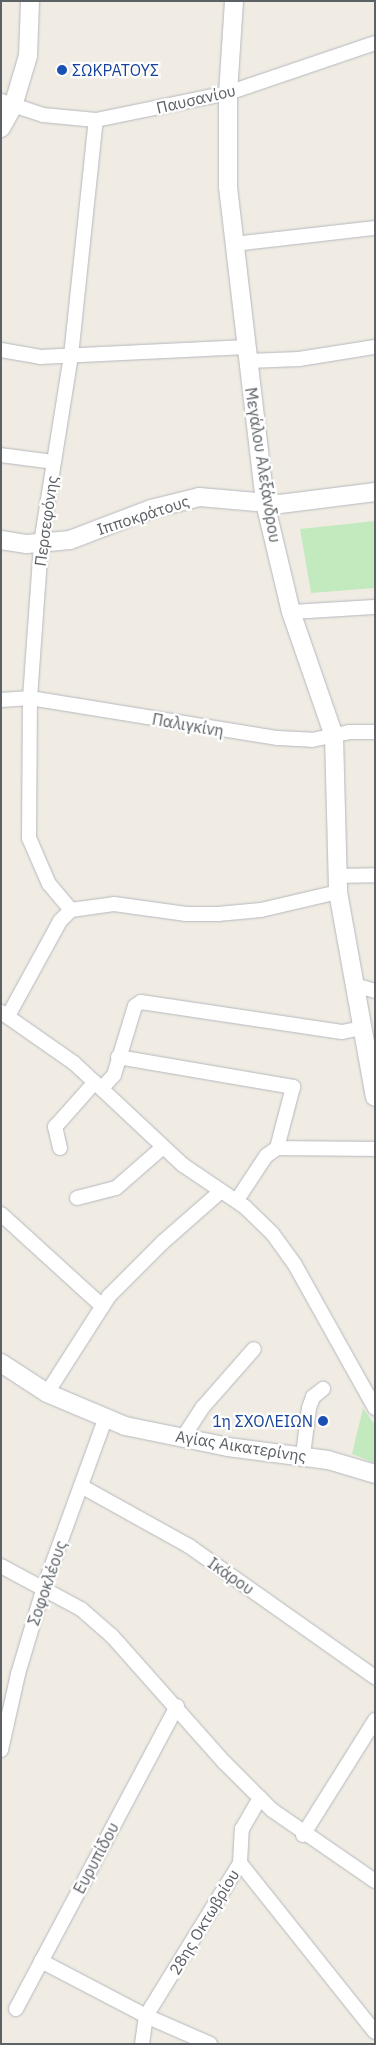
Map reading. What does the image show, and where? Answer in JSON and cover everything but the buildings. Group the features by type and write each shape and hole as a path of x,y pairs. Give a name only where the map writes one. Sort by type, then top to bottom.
{"street":[{"path":"1,128 7,103 28,56 30,1"},
{"name":"Μεγάλου Αλεξάνδρου","path":"234,1 228,93 228,188 265,503 291,612 334,736 337,884 366,989 363,1028 375,1097"},
{"name":"Παυσανίου","path":"7,103 42,115 96,120 228,93 375,44"},
{"name":"Περσεφόνης","path":"71,910 44,876 29,838 30,698 42,543 71,356 96,120"},
{"path":"234,244 375,228"},
{"path":"1,350 40,357 247,354 298,359 375,348"},
{"path":"1,455 54,462"},
{"name":"Ιπποκράτους","path":"1,540 42,543 70,540 151,510 199,498 265,503 375,492"},
{"path":"291,612 375,607"},
{"name":"Παλιγκίνη","path":"1,700 30,698 226,731 312,740 375,732"},
{"path":"375,875 337,884 261,910 218,914 186,914 114,904 71,910 60,921 3,1014 98,1085 163,1147 220,1192 237,1200 272,1233 295,1265 375,1408"},
{"path":"60,1148 55,1127 98,1085 114,1075 135,1006 141,1002 342,1032 363,1028"},
{"path":"118,1057 293,1087 277,1148"},
{"path":"77,1198 116,1188 163,1147"},
{"path":"237,1200 266,1156 277,1148 375,1148"},
{"path":"47,1393 102,1306 163,1242 220,1192"},
{"path":"1,1214 102,1306"},
{"path":"182,1439 203,1407 254,1349"},
{"name":"Αγίας Αικατερίνης","path":"1,1363 47,1393 105,1419 182,1439 302,1456 375,1474"},
{"path":"302,1456 309,1408 313,1397 323,1389"},
{"name":"Σοφοκλέους","path":"1,1750 18,1674 44,1587 105,1419"},
{"name":"Ικάρου","path":"81,1486 189,1546 375,1677"},
{"path":"1,1566 44,1587 81,1609 112,1636 260,1798 303,1834 375,1881"},
{"name":"Ευρυπίδου","path":"16,2010 177,1706"},
{"path":"303,1834 375,1720"},
{"name":"28ης Οκτωβρίου","path":"142,2044 146,2016 240,1863 242,1828 260,1798"},
{"path":"240,1863 375,2032"},
{"path":"41,1961 146,2016 210,2044"}],"green space":[{"path":"375,521 375,588 311,593 300,529"},
{"path":"363,1408 375,1425 375,1463 352,1454"}],"place":[{"name":"ΣΩΚΡΑΤΟΥΣ","path":"62,70"},
{"name":"1η ΣΧΟΛΕΙΩΝ","path":"323,1421"}]}
